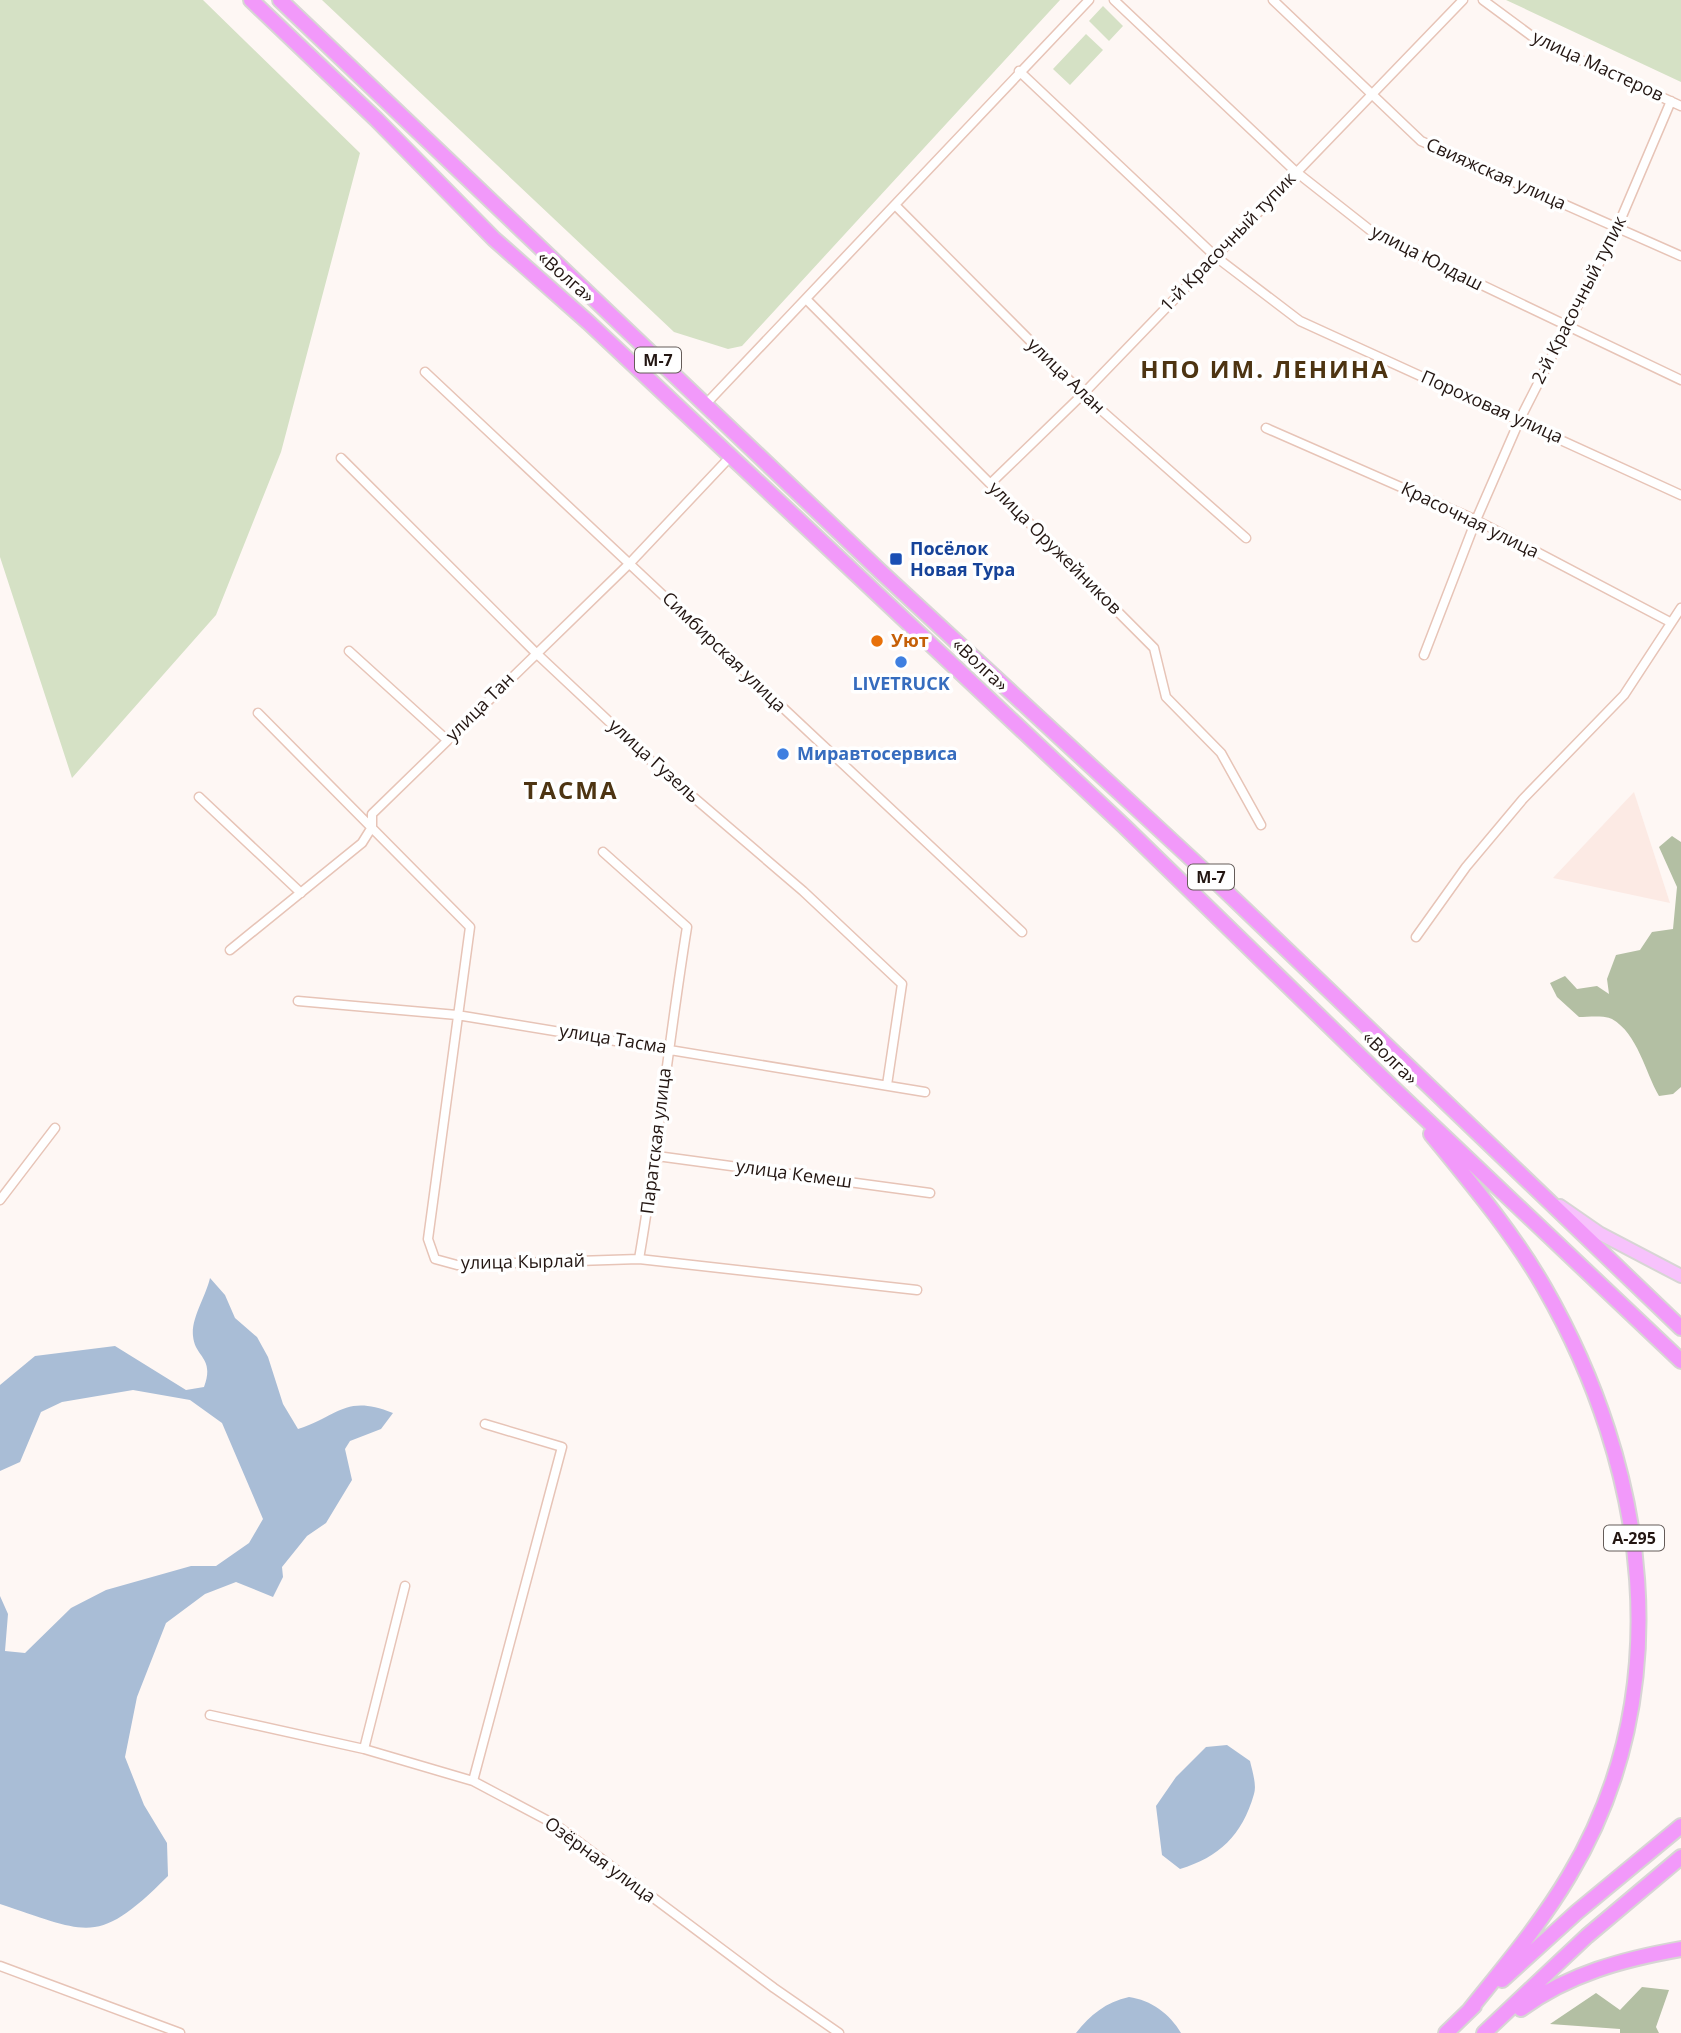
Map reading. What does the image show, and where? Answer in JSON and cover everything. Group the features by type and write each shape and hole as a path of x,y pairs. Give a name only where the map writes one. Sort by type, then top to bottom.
{"highway":[{"name":"«Волга»","path":"251,0 376,119 494,239 588,322 1124,827 1392,1087 1681,1361"},
{"name":"«Волга»","path":"280,0 1061,741 1211,877 1681,1328"},
{"name":"А-295","path":"1392,1087 1508,1234 1544,1287 1601,1405 1628,1495 1640,1590 1640,1635 1634,1683 1611,1787 1569,1876 1520,1947 1468,2012"},
{"name":"А-295","path":"1446,2033 1577,1912 1681,1826"},
{"path":"1487,2033 1587,1936 1681,1857"},
{"path":"1487,2033 1548,1989 1590,1971 1681,1949"}],"main road":[{"path":"1535,1188 1600,1233 1681,1276"}],"street":[{"path":"705,405 1089,0"},
{"name":"улица Юлдаш","path":"1114,0 1295,171 1375,234 1681,380"},
{"name":"Свияжская улица","path":"1273,0 1421,141 1681,256"},
{"name":"1-й Красочный тупик","path":"991,483 1083,394 1295,171 1463,0"},
{"name":"улица Мастеров","path":"1483,0 1537,40 1681,106"},
{"name":"Пороховая улица","path":"1019,71 1216,257 1300,321 1520,419 1681,495"},
{"name":"2-й Красочный тупик","path":"1424,655 1476,520 1520,419 1616,228 1671,101"},
{"name":"улица Алан","path":"895,205 1083,394 1246,538"},
{"name":"улица Оружейников","path":"806,299 1154,648 1166,697 1221,753 1261,825"},
{"name":"Симбирская улица","path":"425,372 1023,932"},
{"name":"Красочная улица","path":"1266,428 1476,520 1670,622"},
{"name":"улица Тан","path":"230,950 362,843 372,827 372,814 630,563 730,457"},
{"name":"улица Гузель","path":"341,458 536,653 650,760 803,891 902,984 887,1085"},
{"path":"1416,937 1466,867 1523,799 1624,695 1681,608"},
{"path":"349,651 447,740"},
{"path":"258,713 372,827"},
{"path":"198,797 301,893"},
{"name":"улица Кырлай","path":"372,827 470,927 428,1239 435,1259 457,1265 639,1259 917,1290"},
{"name":"Паратская улица","path":"603,852 687,927 668,1047 657,1156 639,1259"},
{"name":"улица Тасма","path":"298,1001 457,1015 668,1047 925,1092"},
{"path":"0,1200 55,1128"},
{"name":"улица Кемеш","path":"657,1156 930,1193"},
{"path":"473,1781 562,1447 485,1424"},
{"path":"364,1749 405,1586"},
{"name":"Озёрная улица","path":"210,1715 364,1749 473,1781 556,1825 774,1988 839,2033"},
{"path":"0,1966 180,2033"}],"shaded area":[{"path":"1634,792 1670,903 1553,878"}],"green space":[{"path":"0,0 203,0 360,153 281,452 216,615 72,778 0,557"},
{"path":"322,0 1060,0 742,346 728,349 674,332"},
{"path":"1506,0 1681,0 1681,82"},
{"path":"1103,6 1123,26 1109,41 1089,21"},
{"path":"1086,34 1103,50 1070,85 1053,69"},
{"path":"1672,836 1681,842 1681,1087 1673,1094 1659,1096 1635,1044 1621,1026 1609,1018 1579,1017 1557,997 1550,983 1565,976 1577,989 1597,986 1609,994 1607,979 1616,955 1640,950 1652,932 1673,929 1677,887 1659,847"},
{"path":"1642,1987 1669,1990 1656,2027 1659,2033 1620,2033 1620,2029 1550,2024 1596,1993 1620,2010"}],"water":[{"path":"210,1278 225,1295 235,1318 257,1337 268,1357 283,1404 298,1429 353,1406 377,1408 393,1413 381,1429 350,1441 345,1449 352,1480 326,1523 307,1536 282,1567 283,1577 273,1597 236,1582 205,1594 166,1623 137,1697 125,1757 144,1805 167,1843 168,1876 144,1899 107,1924 91,1928 74,1927 0,1904 0,1596 8,1614 5,1651 25,1653 71,1608 106,1590 191,1566 216,1566 249,1543 263,1519 222,1423 190,1400 133,1390 62,1402 41,1412 20,1462 0,1471 0,1385 35,1356 115,1346 186,1390 204,1387 207,1377 206,1363 194,1343 193,1329"},
{"path":"1227,1745 1250,1761 1255,1786 1249,1809 1236,1833 1227,1843 1206,1858 1180,1869 1162,1855 1156,1806 1176,1777 1206,1747"},
{"path":"1129,1997 1145,2001 1159,2009 1181,2033 1076,2033 1099,2010"}],"place":[{"name":"Посёлок Новая Тура","path":"896,559"},
{"name":"Уют","path":"877,641"},
{"name":"LIVETRUCK","path":"901,662"},
{"name":"Миравтосервиса","path":"783,754"}],"district":[{"name":"НПО ИМ. ЛЕНИНА","path":"1265,370"},
{"name":"ТАСМА","path":"571,791"}]}
